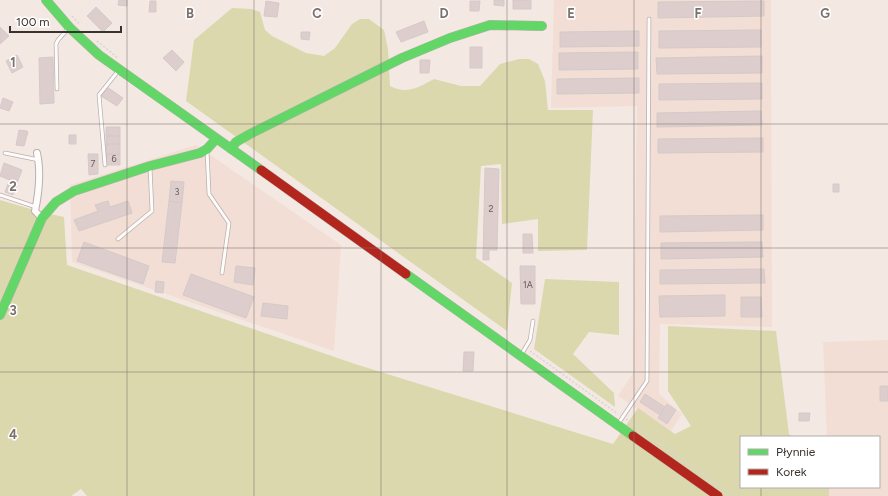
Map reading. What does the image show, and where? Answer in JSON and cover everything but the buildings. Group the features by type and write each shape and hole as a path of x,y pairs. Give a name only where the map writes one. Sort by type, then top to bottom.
{"street":[{"path":"46,0 70,28 99,55 119,70 718,496"},
{"path":"231,149 236,142 250,134 402,58 450,38 490,25 542,26"},
{"path":"2,317 42,218 63,196 74,190 150,166 200,153 207,149 216,139"},
{"path":"37,153 39,177 35,211 42,218"}],"lane":[{"path":"618,424 647,381 649,19"},
{"path":"57,89 56,44 70,28"},
{"path":"105,165 99,95 119,70"},
{"path":"207,149 209,194 229,223 222,273"},
{"path":"5,153 38,160"},
{"path":"118,238 152,211 150,166"},
{"path":"0,195 36,207"},
{"path":"521,355 530,340 533,321"}],"path":[{"path":"71,15 82,27"},
{"path":"92,37 118,57"},
{"path":"0,244 28,251"},
{"path":"0,326 2,317"}],"shaded area":[{"path":"554,0 771,0 772,327 660,324 659,394 682,414 671,431 618,396 633,373 637,106 551,108"},
{"path":"232,8 251,9 260,12 265,30 272,36 306,53 324,56 335,48 352,24 360,19 369,19 384,30 388,49 390,86 396,89 413,89 434,79 461,86 480,86 500,64 519,59 529,59 538,64 545,81 548,110 593,110 587,250 538,251 538,219 502,224 501,164 481,166 476,258 512,283 507,331 186,101 194,40"},
{"path":"196,145 341,245 334,351 72,262 70,185"},
{"path":"0,200 64,217 67,265 355,364 613,444 638,408 675,434 691,426 668,391 668,326 776,331 789,434 792,436 740,436 740,488 829,488 829,496 87,496 81,489 71,496 0,496"},
{"path":"545,279 619,282 619,335 589,332 573,354 614,393 615,407 534,349"},
{"path":"888,340 888,496 829,496 829,488 880,488 880,436 827,436 823,342"}],"traffic: fast":[{"path":"46,0 70,28 99,55 261,170"},
{"path":"231,149 236,142 250,134 402,58 450,38 490,25 542,26"},
{"path":"0,315 42,218 56,202 74,191 150,166 200,153 207,149 216,139"},
{"path":"406,274 633,436"}],"traffic: jam":[{"path":"261,170 406,274"},
{"path":"633,436 718,496"}]}
